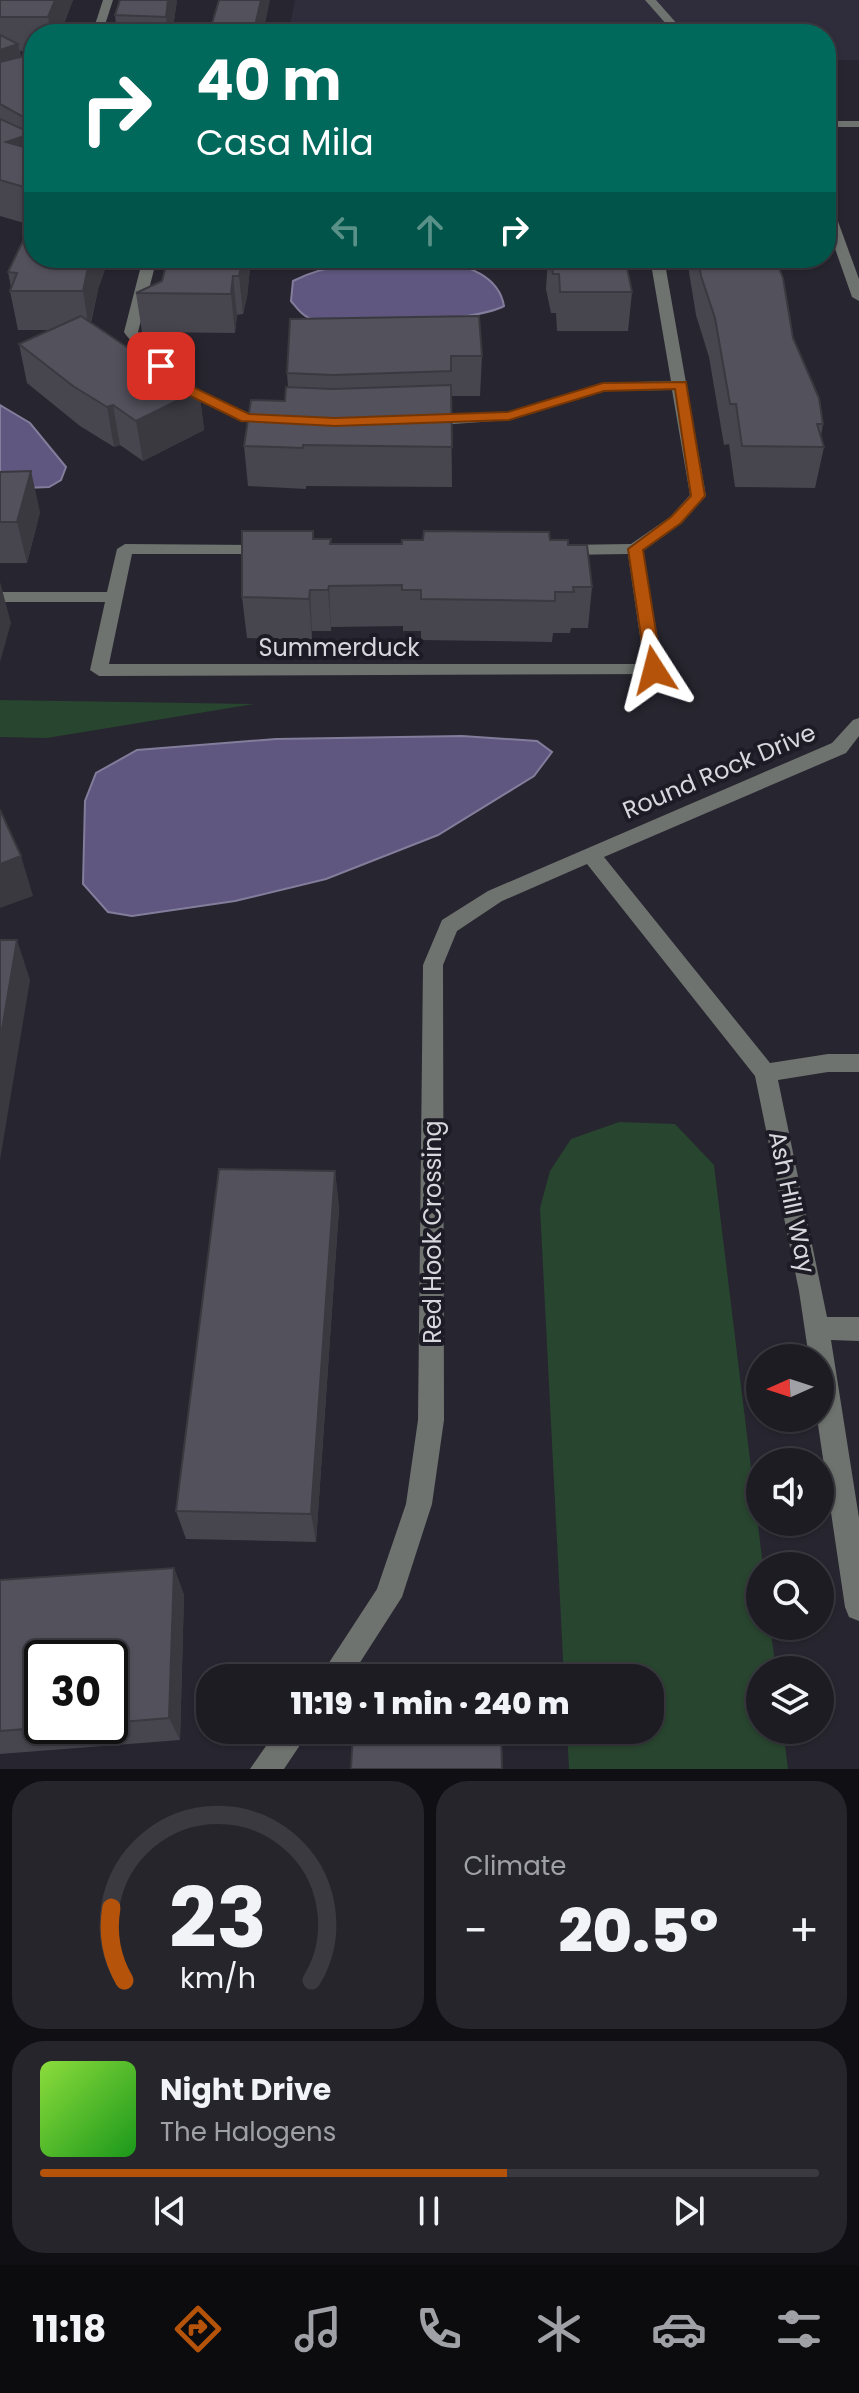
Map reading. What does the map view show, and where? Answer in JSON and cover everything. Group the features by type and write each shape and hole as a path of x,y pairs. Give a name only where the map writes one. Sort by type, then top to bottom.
{"street":[{"path":"100,24 108,0"},
{"path":"650,0 672,24"},
{"path":"836,124 859,124"},
{"path":"836,233 859,297"},
{"path":"147,268 131,332 175,384 246,418 291,420"},
{"path":"548,550 635,549 676,520 698,496 659,268"},
{"path":"412,422 509,416 603,387 681,385"},
{"path":"0,597 113,597 125,549 282,550"},
{"name":"Summerduck","path":"113,597 99,670 654,670 635,549"},
{"name":"Round Rock Drive","path":"591,855 839,748 859,724"},
{"name":"Ash Hill Way","path":"591,855 765,1073 816,1328 859,1607"},
{"name":"Red Hook Crossing","path":"343,1664 388,1597 419,1504 431,1420 433,965 449,926 495,896 591,855"},
{"path":"765,1073 828,1063 859,1063"},
{"path":"816,1328 859,1329"},
{"path":"265,1769 284,1744"}],"shaded area":[{"path":"295,0 859,0 859,60 836,60 836,24 290,24"},
{"path":"328,268 467,268 481,274 496,287 504,306 489,312 438,320 377,323 325,321 309,318 291,301 293,281"},
{"path":"0,405 30,423 66,467 61,480 49,487 0,489"},
{"path":"462,736 537,741 552,752 534,776 438,835 326,879 235,901 132,916 108,912 83,884 85,801 96,773 137,750 276,739"}],"green space":[{"path":"0,700 254,704 47,738 0,737"},
{"path":"619,1122 675,1124 714,1165 749,1448 746,1448 746,1536 759,1536 761,1552 746,1552 746,1640 772,1640 774,1656 746,1656 746,1744 785,1744 788,1769 569,1769 568,1744 664,1744 664,1664 563,1664 540,1208 550,1171 571,1139"}],"building":[{"path":"0,0 55,0 48,17 0,17"},
{"path":"120,0 168,0 166,17 115,15"},
{"path":"219,0 261,0 255,24 212,24"},
{"path":"0,35 18,44 0,50"},
{"path":"24,56 24,117 0,104 0,62"},
{"path":"0,119 24,130 24,136 6,142 24,147 24,187 0,180"},
{"path":"24,239 24,268 88,268 83,291 10,291 17,273 8,272"},
{"path":"165,268 241,268 239,276 233,276 231,294 136,293 162,281"},
{"path":"552,268 627,268 632,292 560,292 559,274 553,274"},
{"path":"700,268 779,268 793,338 819,398 823,424 817,424 824,447 742,446 736,404 730,404 715,318"},
{"path":"81,316 143,358 199,390 136,421 113,405 107,407 73,386 19,344"},
{"path":"479,316 482,356 451,356 451,371 333,375 287,373 290,319"},
{"path":"451,385 452,447 244,446 251,400 285,401 286,387 333,389"},
{"path":"31,471 17,522 0,522 0,472"},
{"path":"242,531 313,531 313,539 331,539 330,544 402,544 402,540 423,540 424,531 549,532 550,540 568,540 568,545 587,545 592,587 573,587 574,592 555,592 555,601 421,599 421,590 402,590 402,585 329,586 328,590 310,590 309,599 242,597"},
{"path":"0,810 21,856 0,864"},
{"path":"0,940 17,940 0,1041"},
{"path":"219,1169 335,1171 311,1514 176,1511"},
{"path":"174,1568 169,1718 128,1721 128,1640 24,1640 24,1729 0,1731 0,1580"},
{"path":"352,1744 501,1744 502,1769 351,1769"}],"route":[{"path":"161,366 175,384 246,418 335,422 427,422 509,416 603,387 681,385 698,496 676,520 635,549 654,670"}]}
